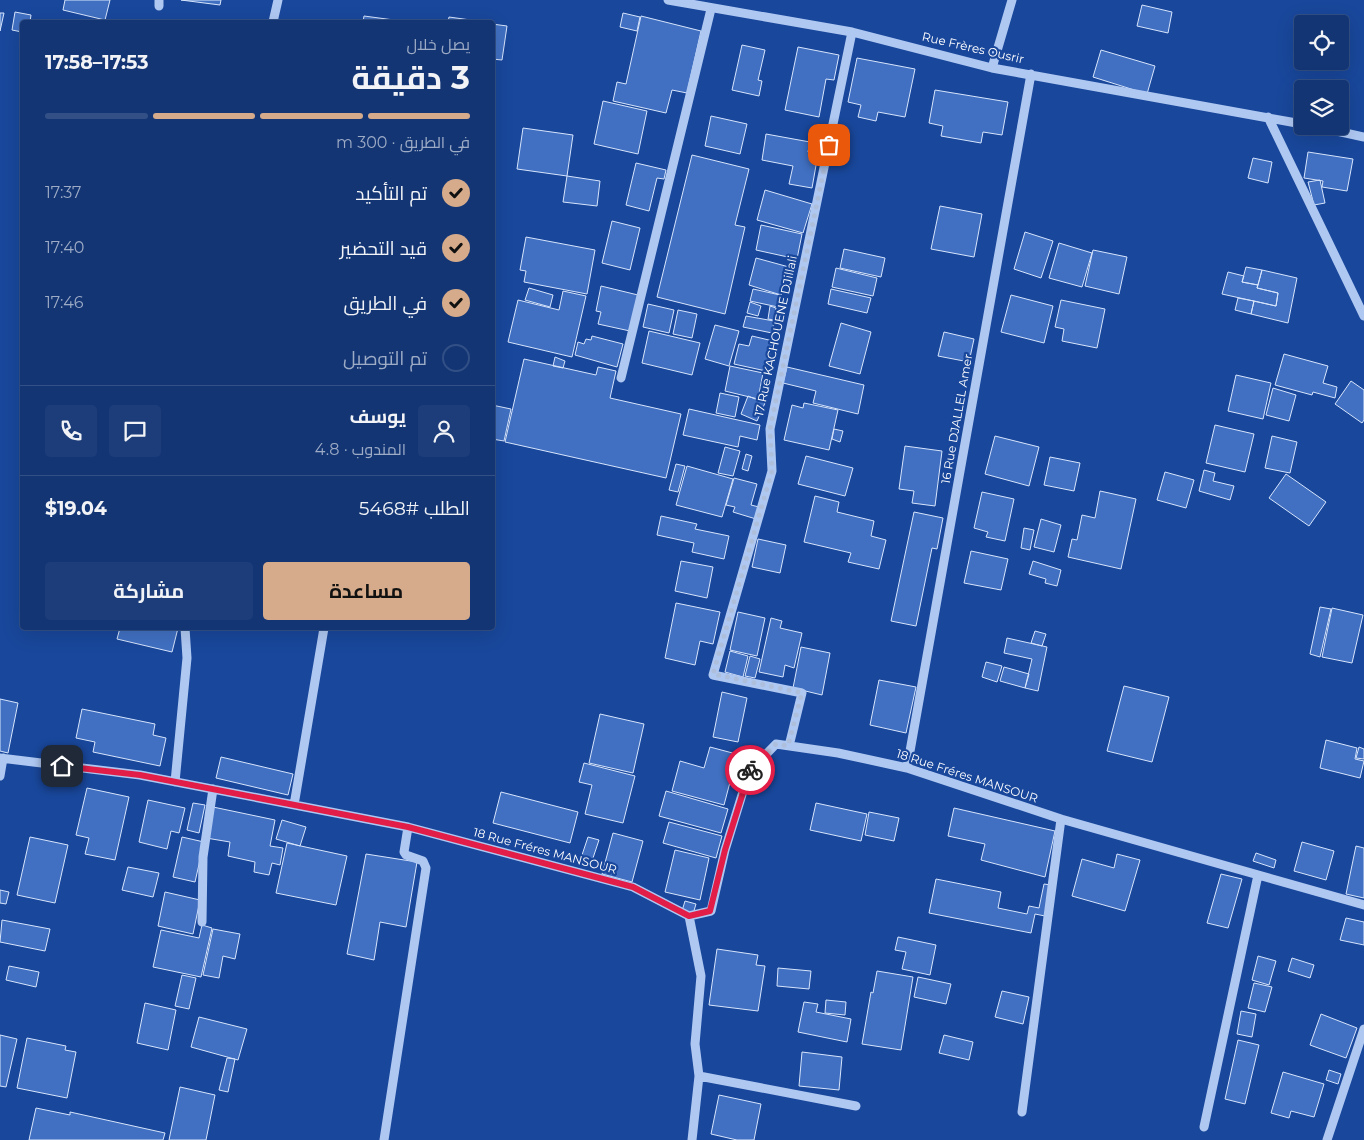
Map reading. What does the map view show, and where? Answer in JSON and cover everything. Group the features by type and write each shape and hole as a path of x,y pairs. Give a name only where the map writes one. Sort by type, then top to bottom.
{"street":[{"path":"273,20 278,0"},
{"name":"Rue Frères Ousrir","path":"668,0 852,32 992,68 1294,122"},
{"path":"992,68 1012,0"},
{"path":"621,378 711,9"},
{"name":"17 Rue KACHOUENE DJillali","path":"788,746 802,693 713,674 772,471 770,429 852,32"},
{"name":"16 Rue DJALLEL Amer","path":"907,768 1031,74"},
{"path":"1268,117 1364,316"},
{"path":"1349,133 1364,136"},
{"path":"175,782 187,658 185,630"},
{"path":"294,805 324,630"},
{"name":"18 Rue Fréres MANSOUR","path":"2,758 140,775 408,827 633,887 689,916 710,911 725,850 749,772 776,744 838,753 907,768 1062,819 1364,905"},
{"path":"0,776 2,758"},
{"path":"202,922 203,857 212,789"},
{"path":"1022,1112 1062,819"},
{"path":"384,1140 426,868 423,860 406,855 404,852 408,827"},
{"path":"1204,1127 1258,875"},
{"path":"689,916 701,976 695,1044 699,1076 692,1140"},
{"path":"1327,1140 1364,1029"},
{"path":"699,1076 856,1106"}],"building":[{"path":"65,0 110,0 105,20 63,10"},
{"path":"181,0 221,0 220,5"},
{"path":"1142,5 1172,12 1168,33 1137,26"},
{"path":"15,12 31,15 30,20 20,20 20,32 12,30"},
{"path":"0,13 4,13 0,31"},
{"path":"623,13 640,17 637,31 620,27"},
{"path":"364,16 394,20 363,20"},
{"path":"641,16 701,31 687,93 672,90 666,113 613,101 617,82 626,84"},
{"path":"449,17 471,20 448,20"},
{"path":"495,24 507,26 502,60 495,59"},
{"path":"742,45 765,50 758,80 762,81 759,96 732,90"},
{"path":"798,47 839,55 834,80 826,79 819,117 785,110"},
{"path":"1101,50 1155,66 1147,94 1093,77"},
{"path":"857,58 915,69 905,117 878,112 876,121 858,117 861,105 848,102"},
{"path":"935,90 1008,102 1002,135 983,132 981,143 941,136 943,126 929,123"},
{"path":"603,101 647,111 638,154 594,144"},
{"path":"711,116 747,124 740,154 705,146"},
{"path":"523,128 573,135 567,176 517,169"},
{"path":"766,134 810,142 808,152 818,154 812,188 789,184 793,166 762,160"},
{"path":"1308,152 1353,159 1347,191 1322,187 1323,181 1304,178"},
{"path":"692,155 749,169 735,225 745,227 725,314 657,297"},
{"path":"1253,158 1272,162 1268,183 1248,178"},
{"path":"636,163 666,170 664,179 657,178 649,211 626,205"},
{"path":"567,176 600,181 597,206 563,202"},
{"path":"1320,180 1325,203 1314,205 1308,182"},
{"path":"765,190 812,204 803,233 757,220"},
{"path":"940,206 982,214 974,257 931,249"},
{"path":"612,221 640,228 630,270 602,263"},
{"path":"761,225 802,234 797,259 756,250"},
{"path":"1025,232 1053,241 1041,278 1014,269"},
{"path":"526,237 595,250 587,294 524,282 526,271 520,270"},
{"path":"1059,243 1092,253 1082,287 1049,278"},
{"path":"844,249 885,258 881,277 840,268"},
{"path":"1093,250 1127,257 1119,294 1085,286"},
{"path":"756,258 789,267 781,295 749,285"},
{"path":"1246,267 1262,270 1258,285 1242,282"},
{"path":"836,268 877,278 873,296 832,287"},
{"path":"1262,270 1297,278 1288,323 1251,314 1254,301 1276,306 1278,293 1257,288"},
{"path":"1228,272 1244,276 1242,282 1258,285 1257,288 1278,293 1276,306 1222,294"},
{"path":"601,286 638,295 630,331 598,324 601,312 596,311"},
{"path":"529,288 553,295 550,307 525,300"},
{"path":"753,289 780,295 778,307 750,301"},
{"path":"831,289 871,298 867,313 828,304"},
{"path":"563,291 586,296 572,357 508,342 518,300 559,310"},
{"path":"1011,295 1053,306 1044,343 1001,332"},
{"path":"1238,298 1254,301 1251,314 1235,310"},
{"path":"1061,300 1105,309 1097,348 1062,341 1064,329 1055,327"},
{"path":"750,302 761,306 758,316 747,313"},
{"path":"648,304 674,310 669,333 643,327"},
{"path":"770,306 776,308 774,320 768,319"},
{"path":"678,310 697,314 692,338 673,334"},
{"path":"746,316 774,321 772,333 743,327"},
{"path":"841,323 871,332 860,374 829,366"},
{"path":"715,325 739,331 729,366 705,359"},
{"path":"649,331 700,343 692,375 642,363"},
{"path":"944,332 974,339 969,362 938,356"},
{"path":"592,336 623,344 617,367 575,355 578,342 584,344 586,339 591,340"},
{"path":"752,336 773,341 766,371 734,364 739,344 749,346"},
{"path":"1284,354 1328,366 1323,383 1337,387 1335,398 1313,392 1312,395 1275,385"},
{"path":"555,357 565,361 563,368 553,366"},
{"path":"524,359 596,375 598,367 616,371 610,398 681,414 666,478 505,442"},
{"path":"730,366 763,373 758,399 725,391"},
{"path":"787,367 864,385 858,414 813,403 816,391 783,383"},
{"path":"1236,375 1271,383 1263,419 1228,411"},
{"path":"1351,381 1364,390 1364,420 1362,423 1335,404"},
{"path":"1273,388 1296,395 1289,421 1266,415"},
{"path":"720,393 739,397 735,417 716,413"},
{"path":"748,396 765,403 757,421 741,414"},
{"path":"804,403 838,410 829,450 784,440 792,405 803,408"},
{"path":"495,406 511,409 504,441 495,440"},
{"path":"689,409 760,425 757,440 740,436 738,447 683,435"},
{"path":"1215,425 1254,434 1245,472 1206,463"},
{"path":"834,429 843,431 840,442 832,439"},
{"path":"995,436 1039,447 1029,486 985,474"},
{"path":"1272,436 1297,442 1290,473 1265,468"},
{"path":"905,446 942,451 935,506 912,503 914,491 899,489"},
{"path":"725,447 740,451 733,476 718,473"},
{"path":"746,454 752,456 748,471 742,469"},
{"path":"806,456 853,468 845,496 798,484"},
{"path":"1050,457 1080,463 1074,491 1044,485"},
{"path":"676,464 685,466 678,492 669,490"},
{"path":"687,466 733,479 722,517 676,505"},
{"path":"1204,470 1215,473 1213,481 1234,486 1230,500 1199,491"},
{"path":"1165,472 1194,480 1186,508 1157,500"},
{"path":"1286,474 1326,502 1309,526 1269,498"},
{"path":"734,478 757,484 751,505 759,507 756,519 733,512 735,507 726,505"},
{"path":"1100,491 1136,499 1121,569 1068,557 1072,539 1077,540 1082,515 1095,518"},
{"path":"982,492 1014,499 1005,541 986,537 988,532 974,528"},
{"path":"815,496 839,502 837,512 874,521 871,536 886,540 879,569 848,562 851,553 804,542"},
{"path":"914,512 943,518 937,549 932,548 916,626 891,621"},
{"path":"661,516 697,524 695,529 729,536 724,559 692,552 694,543 657,535"},
{"path":"1041,519 1061,525 1054,552 1034,547"},
{"path":"1024,528 1034,530 1030,550 1021,548"},
{"path":"758,539 786,545 780,573 752,567"},
{"path":"971,551 1008,559 1001,590 964,583"},
{"path":"681,561 713,567 707,598 675,591"},
{"path":"1033,561 1061,570 1057,586 1045,583 1046,579 1029,574"},
{"path":"676,603 720,612 713,644 700,641 695,665 665,658"},
{"path":"1320,607 1331,609 1320,657 1310,654"},
{"path":"1332,608 1363,615 1352,663 1322,657"},
{"path":"738,612 765,618 757,656 730,650"},
{"path":"771,618 782,621 780,628 802,633 794,668 785,665 783,677 759,672"},
{"path":"119,630 178,630 172,652 117,639"},
{"path":"1035,631 1046,634 1042,646 1031,643"},
{"path":"1007,638 1047,647 1038,691 1025,688 1032,659 1004,653"},
{"path":"801,647 830,653 822,695 793,688"},
{"path":"730,651 748,656 743,677 725,672"},
{"path":"750,656 760,659 755,678 745,676"},
{"path":"986,662 1002,666 997,682 982,677"},
{"path":"1004,667 1029,674 1025,688 1000,681"},
{"path":"879,680 916,687 906,733 870,725"},
{"path":"1124,686 1169,697 1152,762 1107,751"},
{"path":"722,692 747,698 738,742 713,737"},
{"path":"0,699 18,703 8,753 0,751"},
{"path":"82,709 155,724 153,735 166,738 160,766 93,752 95,742 76,738"},
{"path":"600,714 644,724 633,773 589,763"},
{"path":"1326,740 1357,748 1355,759 1364,761 1360,778 1320,768"},
{"path":"710,747 740,755 737,768 734,767 724,805 672,791 680,761 704,768"},
{"path":"1359,747 1364,749 1364,759 1356,758"},
{"path":"221,757 293,774 288,795 216,778"},
{"path":"584,763 635,776 623,823 585,814 592,785 579,782"},
{"path":"87,788 129,797 115,860 85,854 89,838 76,835"},
{"path":"666,791 728,809 721,833 659,816"},
{"path":"501,792 578,812 570,843 493,823"},
{"path":"148,800 185,808 179,833 171,831 167,849 139,842"},
{"path":"193,803 205,805 199,833 187,830"},
{"path":"816,803 867,814 861,841 810,830"},
{"path":"213,807 275,820 270,846 283,848 280,865 272,863 269,875 254,872 255,862 228,856 230,842 206,838"},
{"path":"954,808 1055,831 1045,877 981,860 985,844 948,836"},
{"path":"869,812 899,818 894,841 865,835"},
{"path":"282,820 306,827 300,846 276,839"},
{"path":"669,822 722,836 716,858 663,843"},
{"path":"613,833 643,841 632,882 602,874"},
{"path":"30,837 68,845 55,903 17,895"},
{"path":"182,837 204,842 195,882 173,877"},
{"path":"588,837 599,840 592,861 581,858"},
{"path":"1302,842 1334,851 1326,880 1294,871"},
{"path":"287,843 347,856 336,905 276,893"},
{"path":"1356,846 1364,848 1364,898 1346,894"},
{"path":"675,850 709,858 700,900 665,892"},
{"path":"1256,853 1276,860 1274,868 1253,861"},
{"path":"366,854 417,862 406,927 380,922 374,960 347,954"},
{"path":"1117,854 1140,860 1125,911 1072,896 1082,859 1114,868"},
{"path":"128,867 159,873 153,897 122,890"},
{"path":"1221,874 1242,879 1228,928 1207,923"},
{"path":"936,879 1001,892 998,908 1027,914 1029,906 1039,908 1044,884 1051,885 1045,916 1035,914 1031,933 929,913"},
{"path":"0,890 9,892 6,904 0,903"},
{"path":"165,892 200,900 193,934 158,926"},
{"path":"685,901 696,904 693,914 682,911"},
{"path":"1346,918 1364,922 1364,945 1340,940"},
{"path":"2,920 50,929 45,951 0,942"},
{"path":"202,925 212,928 201,977 153,967 161,930 199,938"},
{"path":"213,929 240,934 235,959 223,956 219,978 203,975"},
{"path":"898,937 936,945 930,975 902,969 906,952 895,950"},
{"path":"717,949 758,955 756,965 765,966 758,1011 709,1005"},
{"path":"1258,956 1276,961 1269,985 1252,980"},
{"path":"1292,958 1314,965 1310,978 1288,971"},
{"path":"9,966 39,972 36,987 6,980"},
{"path":"778,968 811,971 809,989 777,986"},
{"path":"877,971 913,977 901,1050 862,1044 871,992 873,993"},
{"path":"182,975 196,978 189,1009 175,1006"},
{"path":"918,977 951,984 946,1004 914,997"},
{"path":"1254,983 1272,987 1265,1012 1248,1008"},
{"path":"1002,991 1029,997 1023,1024 995,1017"},
{"path":"826,1000 846,1002 845,1015 825,1013"},
{"path":"804,1002 818,1004 816,1012 851,1019 847,1042 798,1032"},
{"path":"145,1003 176,1010 168,1050 137,1043"},
{"path":"1241,1011 1256,1014 1252,1037 1237,1034"},
{"path":"1321,1014 1357,1028 1346,1058 1310,1045"},
{"path":"199,1017 247,1029 238,1060 191,1047"},
{"path":"0,1035 17,1039 6,1087 0,1086"},
{"path":"944,1035 973,1042 969,1060 939,1053"},
{"path":"27,1038 66,1046 65,1050 76,1052 67,1098 17,1088"},
{"path":"1238,1040 1259,1045 1245,1104 1225,1099"},
{"path":"802,1052 842,1057 839,1090 799,1086"},
{"path":"227,1058 235,1059 228,1092 219,1090"},
{"path":"1329,1070 1341,1074 1338,1084 1326,1080"},
{"path":"1283,1072 1324,1084 1314,1117 1291,1111 1289,1118 1271,1113"},
{"path":"180,1087 215,1095 206,1140 169,1140"},
{"path":"719,1095 761,1104 754,1140 737,1140 711,1134"},
{"path":"36,1108 70,1115 70,1112 165,1133 163,1140 29,1140"}],"way so far":[{"path":"750,770 776,744 788,746 802,693 713,674 772,471 770,429 829,145"}],"route":[{"path":"62,766 140,775 408,827 633,887 689,916 710,911 725,850 750,770"}]}
